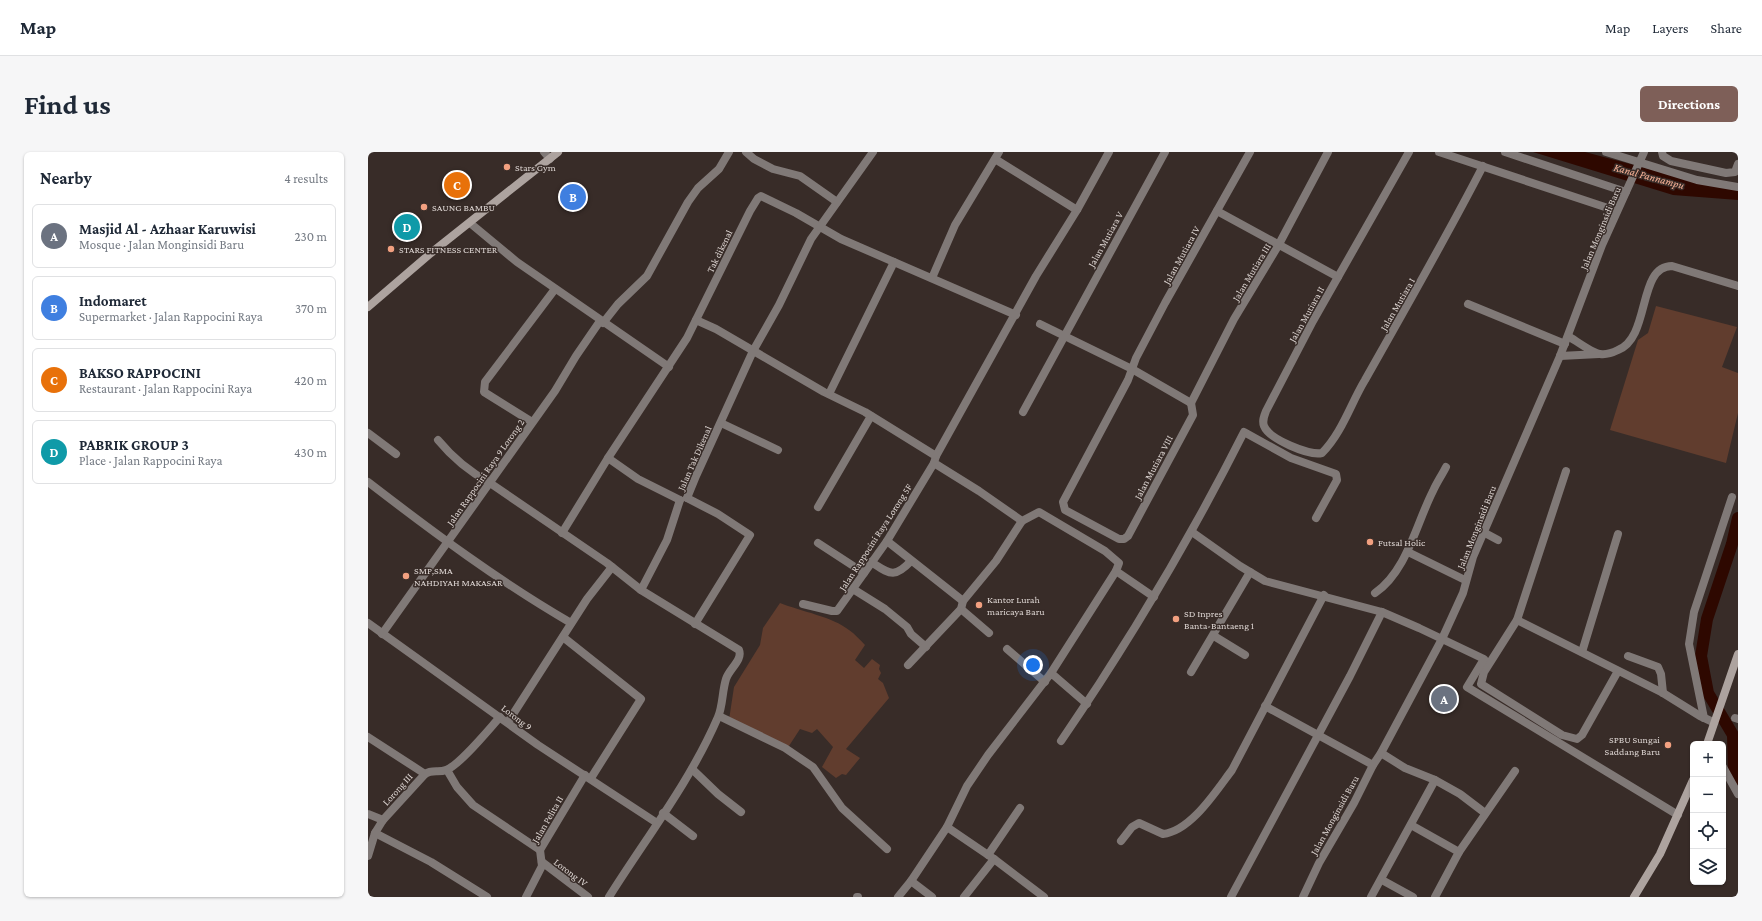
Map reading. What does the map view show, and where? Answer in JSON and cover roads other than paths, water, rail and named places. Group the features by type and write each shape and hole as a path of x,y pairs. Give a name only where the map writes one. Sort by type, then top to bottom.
{"main road":[{"path":"368,307 431,253 558,152"},
{"path":"1708,741 1738,654"},
{"path":"1634,897 1660,854 1690,787"}],"street":[{"path":"544,152 550,159"},
{"name":"Jalan Rappocini Raya 9 Lorong 2","path":"382,634 561,382 576,356 602,322 647,276 688,202 698,188 719,169 729,152"},
{"path":"746,152 754,159 773,170 800,176 837,202"},
{"name":"Jalan Tak Dikenal","path":"641,590 666,540 683,499 696,476 721,423 753,351 818,227 873,152"},
{"name":"Jalan Rappocini Raya Lorong 5F","path":"802,604 837,611 887,541 935,459 970,393 1016,315 1036,276 1077,210 1109,152"},
{"name":"Jalan Mutiara V","path":"1023,412 1165,152"},
{"name":"Jalan Mutiara IV","path":"1124,538 1118,539 1065,510 1063,506 1128,380 1162,309 1250,152"},
{"name":"Jalan Mutiara III","path":"1191,403 1234,319 1278,246 1328,152"},
{"name":"Jalan Mutiara II","path":"1325,450 1319,454 1294,447 1269,433 1263,425 1264,419 1282,378 1409,152"},
{"path":"1439,152 1617,211"},
{"path":"1505,152 1626,190"},
{"path":"1606,152 1697,180 1738,186"},
{"name":"Jalan Monginsidi Baru","path":"1303,897 1319,864 1442,639 1463,592 1465,580 1508,474 1565,344 1617,211 1644,152"},
{"path":"1662,152 1663,156 1671,160 1726,174 1735,172 1738,164"},
{"path":"932,278 955,225 997,155 1077,210"},
{"name":"Jalan Mutiara I","path":"1325,450 1341,428 1352,403 1419,286 1483,166"},
{"name":"Tak dikenal","path":"696,320 750,211 758,198 763,196 796,213 818,227"},
{"path":"1217,211 1278,246 1338,277"},
{"path":"470,223 517,262 602,322 670,367"},
{"path":"818,227 853,245 1016,315"},
{"path":"829,394 894,262"},
{"path":"1560,356 1610,354 1625,347 1635,334 1653,276 1665,267 1672,266 1738,286"},
{"path":"532,422 484,392 485,382 555,289"},
{"path":"1468,304 1565,344"},
{"path":"562,533 608,458 670,367 696,320 871,416 935,459 1022,521"},
{"path":"1040,324 1132,369 1191,403"},
{"path":"1568,336 1599,354"},
{"name":"Jalan Mutiara VIII","path":"1124,538 1128,536 1193,415 1191,403"},
{"path":"818,507 871,416"},
{"path":"721,423 778,450"},
{"path":"1061,741 1087,704 1154,597 1192,532 1244,432 1291,458 1336,474 1337,480 1316,518"},
{"path":"368,433 396,454"},
{"path":"438,440 459,462 612,567 641,590 739,650 740,658 728,673 726,679 718,716 692,769 609,897"},
{"path":"608,458 638,479 718,514 750,535 696,624"},
{"path":"1375,593 1386,585 1408,552 1432,491 1446,467"},
{"path":"1566,471 1517,620 1484,672 1481,684 1562,735 1579,739 1618,670"},
{"path":"368,482 447,542 533,600 571,623"},
{"path":"1704,718 1691,656 1690,630 1694,612 1732,497"},
{"path":"898,897 911,881 947,827 967,786 984,760 1051,673 1116,571 1119,563 1117,560 1039,512 1022,521 996,561 962,605 926,647 908,665"},
{"path":"1192,532 1250,572 1266,581 1324,595 1382,612 1484,659 1467,687 1678,815"},
{"path":"1485,533 1498,540"},
{"path":"1582,652 1618,534"},
{"path":"887,541 962,605 989,633"},
{"path":"818,543 864,573"},
{"path":"1408,552 1465,580"},
{"path":"871,562 888,573 893,574 903,570 911,561"},
{"path":"508,722 571,623 596,586 612,567"},
{"path":"1116,571 1154,597"},
{"path":"1191,672 1214,636 1250,572"},
{"path":"853,589 885,609 907,627 911,634 926,647"},
{"path":"1121,841 1136,823 1144,824 1159,833 1169,834 1178,830 1197,814 1232,770 1324,595"},
{"path":"1231,897 1382,612"},
{"path":"1517,620 1663,693 1704,718 1715,719"},
{"name":"Lorong 9","path":"368,623 538,745 657,823"},
{"path":"1214,636 1245,655"},
{"name":"Jalan Pelita II","path":"542,862 540,850 641,699 563,637"},
{"path":"1007,649 1045,682"},
{"path":"1628,656 1658,667 1662,674 1663,693"},
{"path":"1051,673 1087,704"},
{"path":"1265,706 1373,765"},
{"path":"718,716 785,748 812,767 831,795 842,808 887,850"},
{"path":"500,717 460,759 446,770 457,787 472,805 540,850"},
{"path":"368,737 425,774"},
{"path":"1381,753 1413,772 1435,780 1460,794 1485,813"},
{"path":"692,769 718,794 741,812"},
{"name":"Lorong III","path":"368,856 382,820 425,774 429,771 446,770"},
{"path":"1435,897 1459,852 1515,771"},
{"path":"1726,772 1738,794"},
{"path":"1371,897 1382,880 1435,780"},
{"path":"964,897 991,857 1020,808"},
{"path":"368,814 382,820"},
{"path":"663,814 693,836"},
{"path":"1411,825 1459,852"},
{"path":"947,827 991,857 1044,897"},
{"path":"376,833 431,862 487,897"},
{"path":"526,897 542,862"},
{"name":"Lorong IV","path":"542,862 588,897"},
{"path":"1382,880 1413,897"},
{"path":"911,881 932,897"}],"water":[{"name":"Kanal Pannampu","path":"1533,152 1585,152 1694,181 1738,189 1738,200 1673,195"}],"waterway":[{"path":"1738,518 1732,544 1707,619 1701,656 1708,693 1733,735 1734,772 1738,779"}],"place":[{"name":"Stars Gym","path":"507,167"},
{"name":"BAKSO RAPPOCINI","path":"457,185"},
{"name":"Indomaret","path":"573,197"},
{"name":"SAUNG BAMBU","path":"424,207"},
{"name":"PABRIK GROUP 3","path":"407,227"},
{"name":"STARS FITNESS CENTER","path":"391,249"},
{"name":"Futsal Holic","path":"1370,542"},
{"name":"SMP,SMA NAHDIYAH MAKASAR","path":"406,576"},
{"name":"Kantor Lurah maricaya Baru","path":"979,605"},
{"name":"SD Inpres Banta-Bantaeng 1","path":"1176,619"},
{"name":"Masjid Al - Azhaar Karuwisi","path":"1444,699"},
{"name":"SPBU Sungai Saddang Baru","path":"1668,745"}]}
